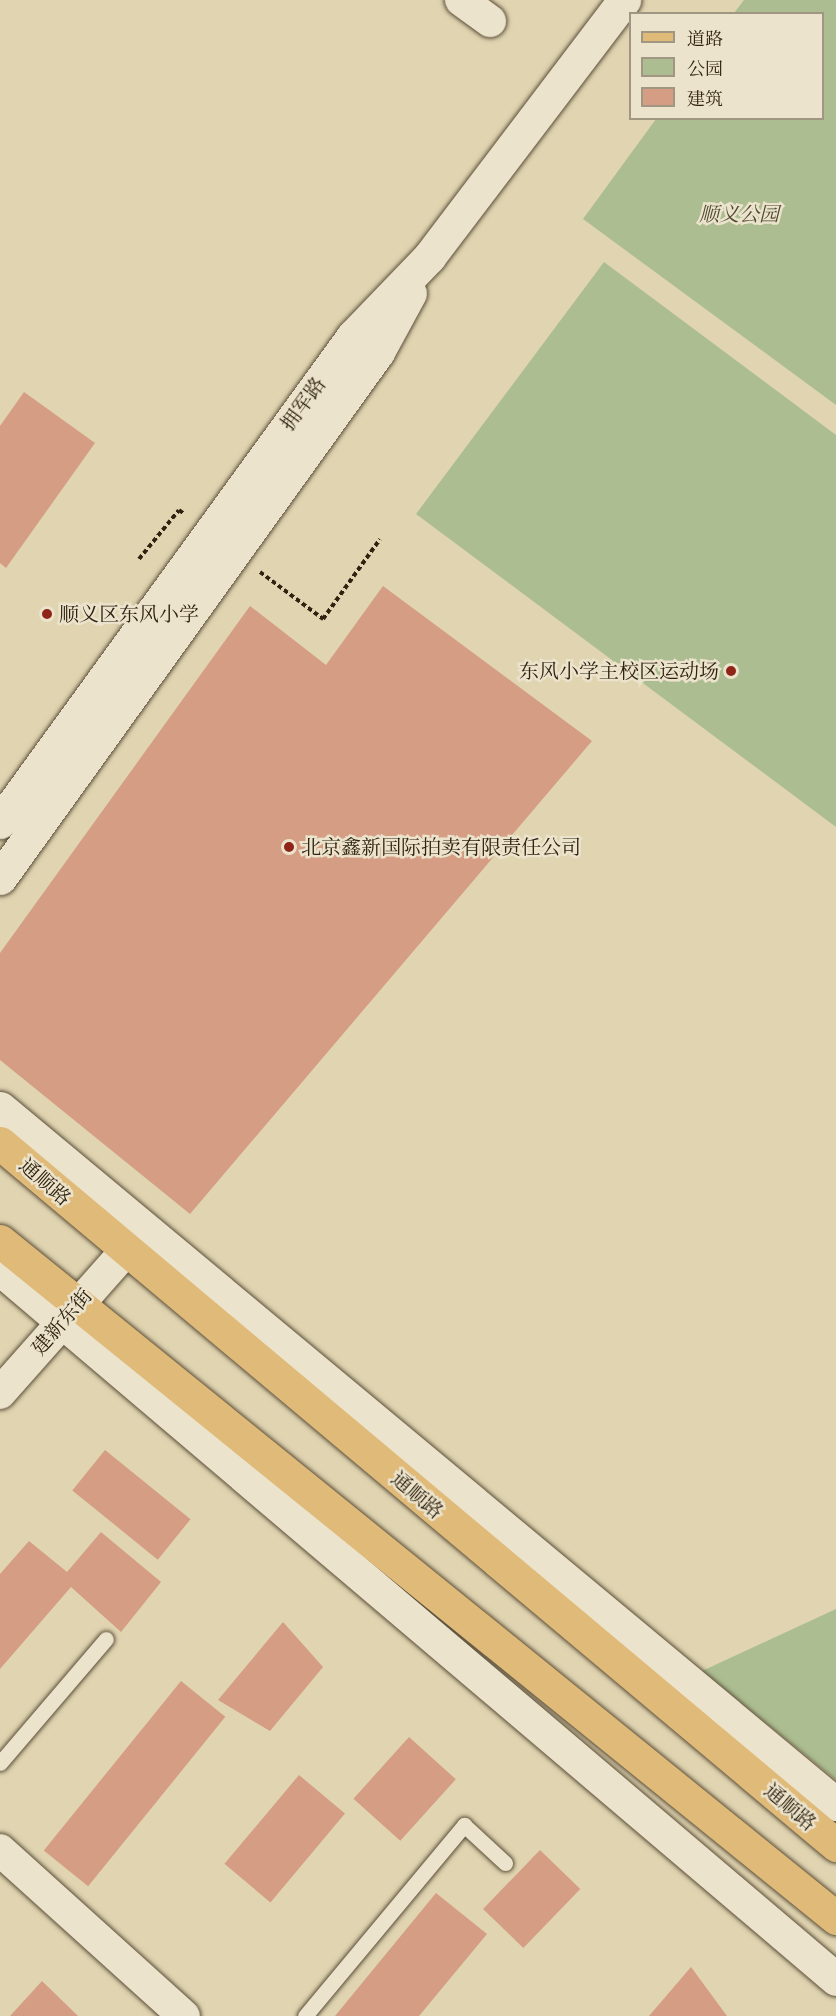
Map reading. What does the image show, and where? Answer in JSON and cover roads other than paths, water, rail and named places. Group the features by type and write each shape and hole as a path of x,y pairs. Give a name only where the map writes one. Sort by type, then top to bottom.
{"main road":[{"name":"通顺路","path":"0,1143 134,1240 568,1621 836,1845"},
{"path":"0,1241 72,1310 532,1670 836,1918"}],"street":[{"path":"461,0 490,21"},
{"name":"拥军路","path":"0,822 353,336 429,257 624,0"},
{"path":"0,878 378,352 429,257"},
{"path":"0,1108 134,1240 836,1804"},
{"name":"建新东街","path":"0,1393 134,1240"},
{"path":"0,1269 72,1310 836,1979"},
{"path":"0,1850 184,2016"}],"lane":[{"path":"0,1764 106,1639"},
{"path":"305,2016 464,1825 505,1863"}],"place":[{"name":"顺义区东风小学","path":"47,614"},
{"name":"东风小学主校区运动场","path":"731,671"},
{"name":"北京鑫新国际拍卖有限责任公司","path":"289,847"}],"park label":[{"name":"顺义公园","path":"739,214"}]}
